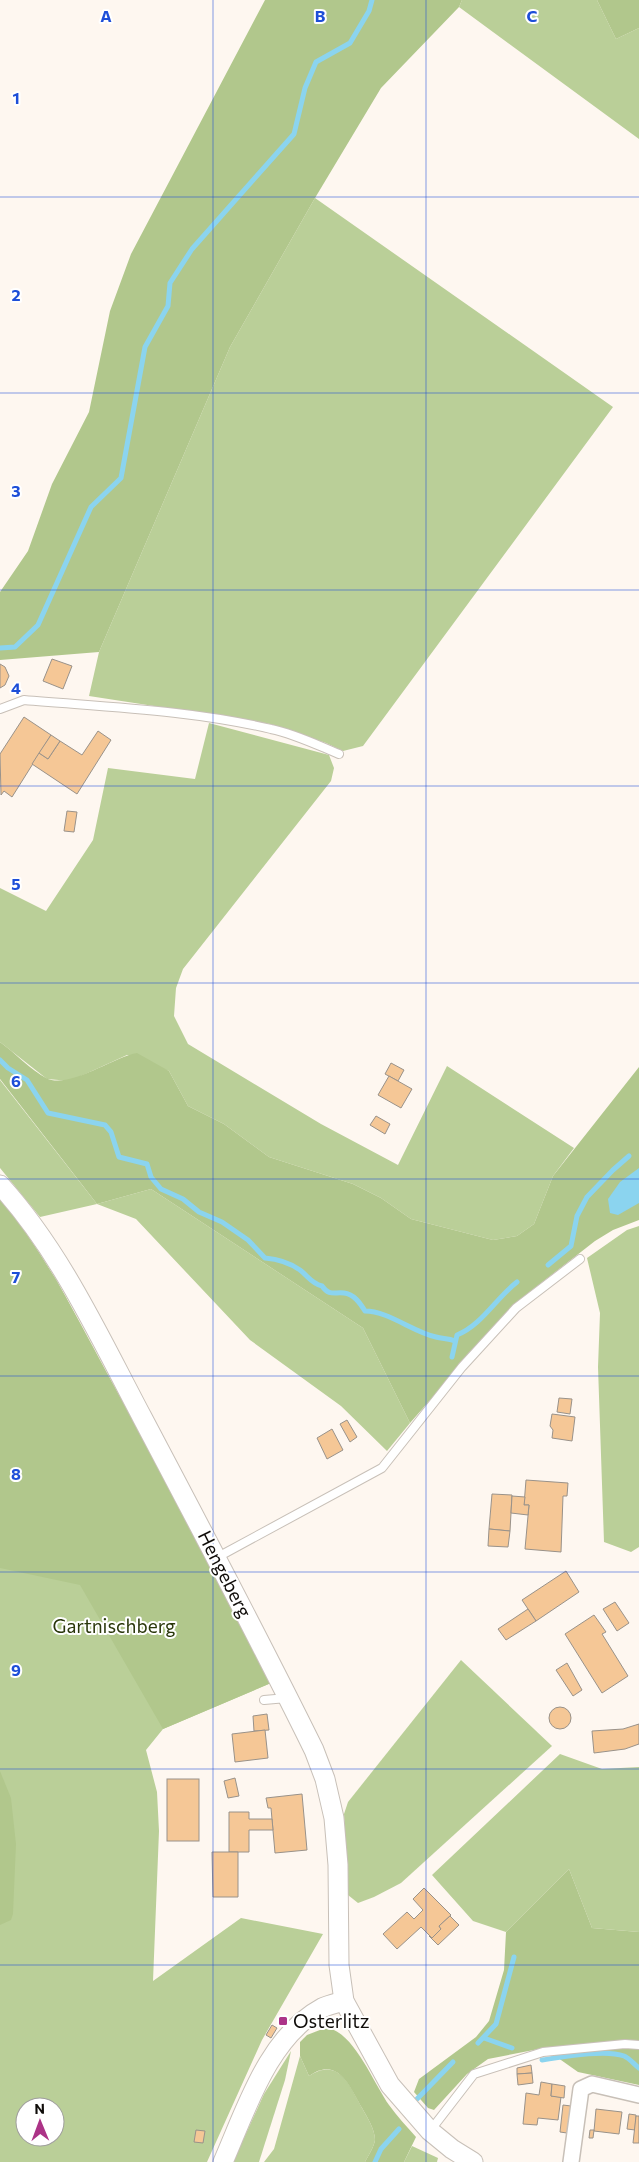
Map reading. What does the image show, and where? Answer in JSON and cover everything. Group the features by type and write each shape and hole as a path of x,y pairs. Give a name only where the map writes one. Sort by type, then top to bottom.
{"street":[{"name":"Hengeberg","path":"0,1185 45,1243 79,1299 288,1698 325,1779 334,1818 338,1865 340,1965 344,2000"},
{"path":"223,2162 254,2089 282,2044 299,2026 322,2008 344,2000 390,2085 430,2131 452,2149 473,2162"},
{"path":"571,2162 581,2089 592,2084 639,2095"}],"lane":[{"path":"0,709 24,700 179,713 271,729 301,738 339,754"},
{"path":"216,1558 382,1468 462,1367 516,1308 580,1259"},
{"path":"264,1700 288,1698"},
{"path":"430,2131 474,2074 543,2052 625,2044 639,2045"}],"green space":[{"path":"265,0 462,0 459,7 381,88 315,198 230,347 99,652 0,660 0,592 28,551 52,484 89,412 110,311 131,254"},
{"path":"462,0 597,0 616,39 639,28 639,139 459,7"},
{"path":"597,0 639,0 639,28 616,39"},
{"path":"315,198 613,407 363,746 343,751 326,743 270,724 89,696 99,652 230,347"},
{"path":"209,723 329,755 334,768 331,781 183,969 176,988 174,1016 188,1044 321,1124 398,1165 447,1066 574,1148 553,1176 534,1224 517,1236 493,1240 411,1219 381,1198 353,1184 269,1157 224,1124 188,1106 169,1071 127,1055 70,1081 47,1079 0,1042 0,888 46,911 93,840 108,768 195,779"},
{"path":"0,1042 41,1075 55,1081 66,1080 91,1072 137,1053 169,1071 188,1106 224,1124 269,1157 353,1184 381,1198 411,1219 493,1240 517,1236 534,1224 553,1176 639,1067 639,1220 613,1230 595,1241 513,1305 410,1423 363,1328 151,1189 97,1204 0,1079"},
{"path":"0,1080 97,1204 40,1217 0,1168"},
{"path":"151,1189 363,1328 410,1423 387,1451 341,1406 250,1340 136,1219 97,1204"},
{"path":"0,1199 56,1279 271,1683 163,1729 146,1750 157,1792 159,1831 153,1981 241,1918 323,1934 262,2040 207,2162 0,2162"},
{"name":"Gartnischberg","path":"0,1199 45,1261 71,1306 170,1489 271,1683 163,1729 80,1585 0,1568"},
{"path":"639,1226 639,1547 631,1552 604,1542 598,1367 600,1313 587,1258 627,1230"},
{"path":"461,1660 552,1746 401,1883 358,1903 348,1895 344,1814 348,1802"},
{"path":"560,1754 602,1769 639,1767 639,1932 592,1928 569,1869 506,1932 473,1921 432,1875"},
{"path":"0,1771 11,1798 16,1844 13,1914 11,1920 0,1925"},
{"path":"569,1869 592,1928 639,1932 639,2085 578,2072 544,2048 488,2059 467,2074 434,2110 428,2108 414,2092 419,2079 476,2037 489,2021 504,1970 506,1932"},
{"path":"325,2028 335,2030 353,2047 389,2105 416,2137 404,2162 365,2162 373,2146 375,2136 348,2083 335,2071 328,2069 319,2070 309,2076 300,2056 300,2042 307,2035"},
{"path":"291,2051 285,2080 259,2162 233,2162 264,2094"},
{"path":"300,2056 309,2076 328,2069 342,2076 353,2091 375,2136 373,2146 365,2162 264,2162 274,2149"},
{"path":"412,2146 438,2158 437,2162 404,2162"}],"water":[{"path":"639,1168 639,1203 618,1215 610,1213 608,1199 620,1182"}],"building":[{"path":"52,659 72,666 63,689 43,681"},
{"path":"0,664 5,667 9,676 5,685 0,688"},
{"path":"24,717 51,735 12,797 4,791 1,795 0,754"},
{"path":"98,731 111,740 77,794 32,764 39,753 48,759 60,741 82,755"},
{"path":"51,735 60,741 48,759 39,753"},
{"path":"67,811 77,812 74,832 64,831"},
{"path":"391,1063 404,1070 398,1081 385,1074"},
{"path":"389,1076 412,1089 401,1108 378,1095"},
{"path":"376,1116 390,1124 385,1134 370,1125"},
{"path":"559,1398 572,1399 570,1414 557,1412"},
{"path":"552,1414 575,1417 572,1441 552,1438 553,1430 550,1426"},
{"path":"347,1420 357,1437 350,1442 340,1424"},
{"path":"332,1429 343,1450 327,1459 317,1438"},
{"path":"526,1480 568,1483 567,1496 563,1496 561,1552 525,1549 529,1505 524,1505"},
{"path":"492,1494 512,1495 510,1531 489,1529"},
{"path":"512,1496 525,1497 524,1505 529,1505 528,1515 511,1513"},
{"path":"489,1529 510,1531 508,1547 488,1546"},
{"path":"566,1571 579,1592 536,1621 522,1600"},
{"path":"615,1602 629,1623 617,1631 603,1609"},
{"path":"528,1609 536,1621 506,1640 498,1629"},
{"path":"594,1615 606,1632 602,1634 628,1676 602,1693 565,1634"},
{"path":"567,1663 582,1690 573,1696 556,1670"},
{"path":"560,1707 568,1710 571,1718 568,1726 560,1729 552,1726 549,1718 552,1710"},
{"path":"267,1714 269,1730 254,1731 253,1716"},
{"path":"639,1724 639,1744 625,1749 594,1753 592,1731 623,1729"},
{"path":"265,1730 268,1758 235,1762 232,1734"},
{"path":"235,1778 239,1796 228,1798 224,1781"},
{"path":"167,1779 199,1779 199,1841 167,1841"},
{"path":"302,1794 307,1850 275,1853 271,1808 268,1808 266,1798"},
{"path":"229,1812 249,1812 249,1819 272,1819 273,1830 249,1830 249,1852 229,1852"},
{"path":"212,1852 238,1852 238,1897 213,1897"},
{"path":"424,1888 451,1915 439,1926 441,1929 432,1938 421,1927 397,1949 383,1934 407,1912 414,1919 423,1910 413,1899"},
{"path":"450,1916 459,1925 438,1945 429,1936 432,1938 441,1929 439,1926"},
{"path":"272,2025 277,2028 271,2038 266,2035"},
{"path":"531,2065 532,2073 517,2074 517,2068"},
{"path":"532,2073 533,2083 518,2085 517,2074"},
{"path":"541,2082 552,2084 551,2096 561,2097 558,2120 538,2118 537,2125 523,2124 526,2093 539,2095"},
{"path":"552,2084 565,2086 564,2098 551,2096"},
{"path":"563,2105 571,2106 567,2133 560,2132"},
{"path":"596,2109 622,2112 619,2134 594,2131"},
{"path":"629,2114 636,2115 635,2130 627,2129"},
{"path":"636,2116 639,2116 639,2143 633,2143"},
{"path":"196,2130 205,2131 203,2143 194,2142"},
{"path":"590,2130 594,2130 593,2138 589,2138"}],"waterway":[{"path":"0,648 15,647 38,625 91,507 121,478 145,347 168,306 170,283 192,249 294,134 305,88 316,62 350,43 369,11 372,0"},
{"path":"0,1060 8,1068 27,1080 48,1113 105,1125 111,1132 119,1157 147,1164 151,1177 161,1189 183,1199 199,1212 222,1222 248,1240 265,1258 279,1260 292,1265 329,1292 351,1295 365,1311 383,1314 418,1331 455,1341"},
{"path":"548,1265 571,1246 577,1216 587,1197 629,1156"},
{"path":"452,1357 457,1335 474,1325 517,1282"},
{"path":"478,2043 496,2024 514,1957"},
{"path":"484,2038 512,2048"},
{"path":"542,2060 583,2054 606,2053 626,2057 639,2068"},
{"path":"417,2099 453,2062"},
{"path":"375,2162 381,2149 399,2129"}],"place":[{"name":"Osterlitz","path":"283,2021"}]}
